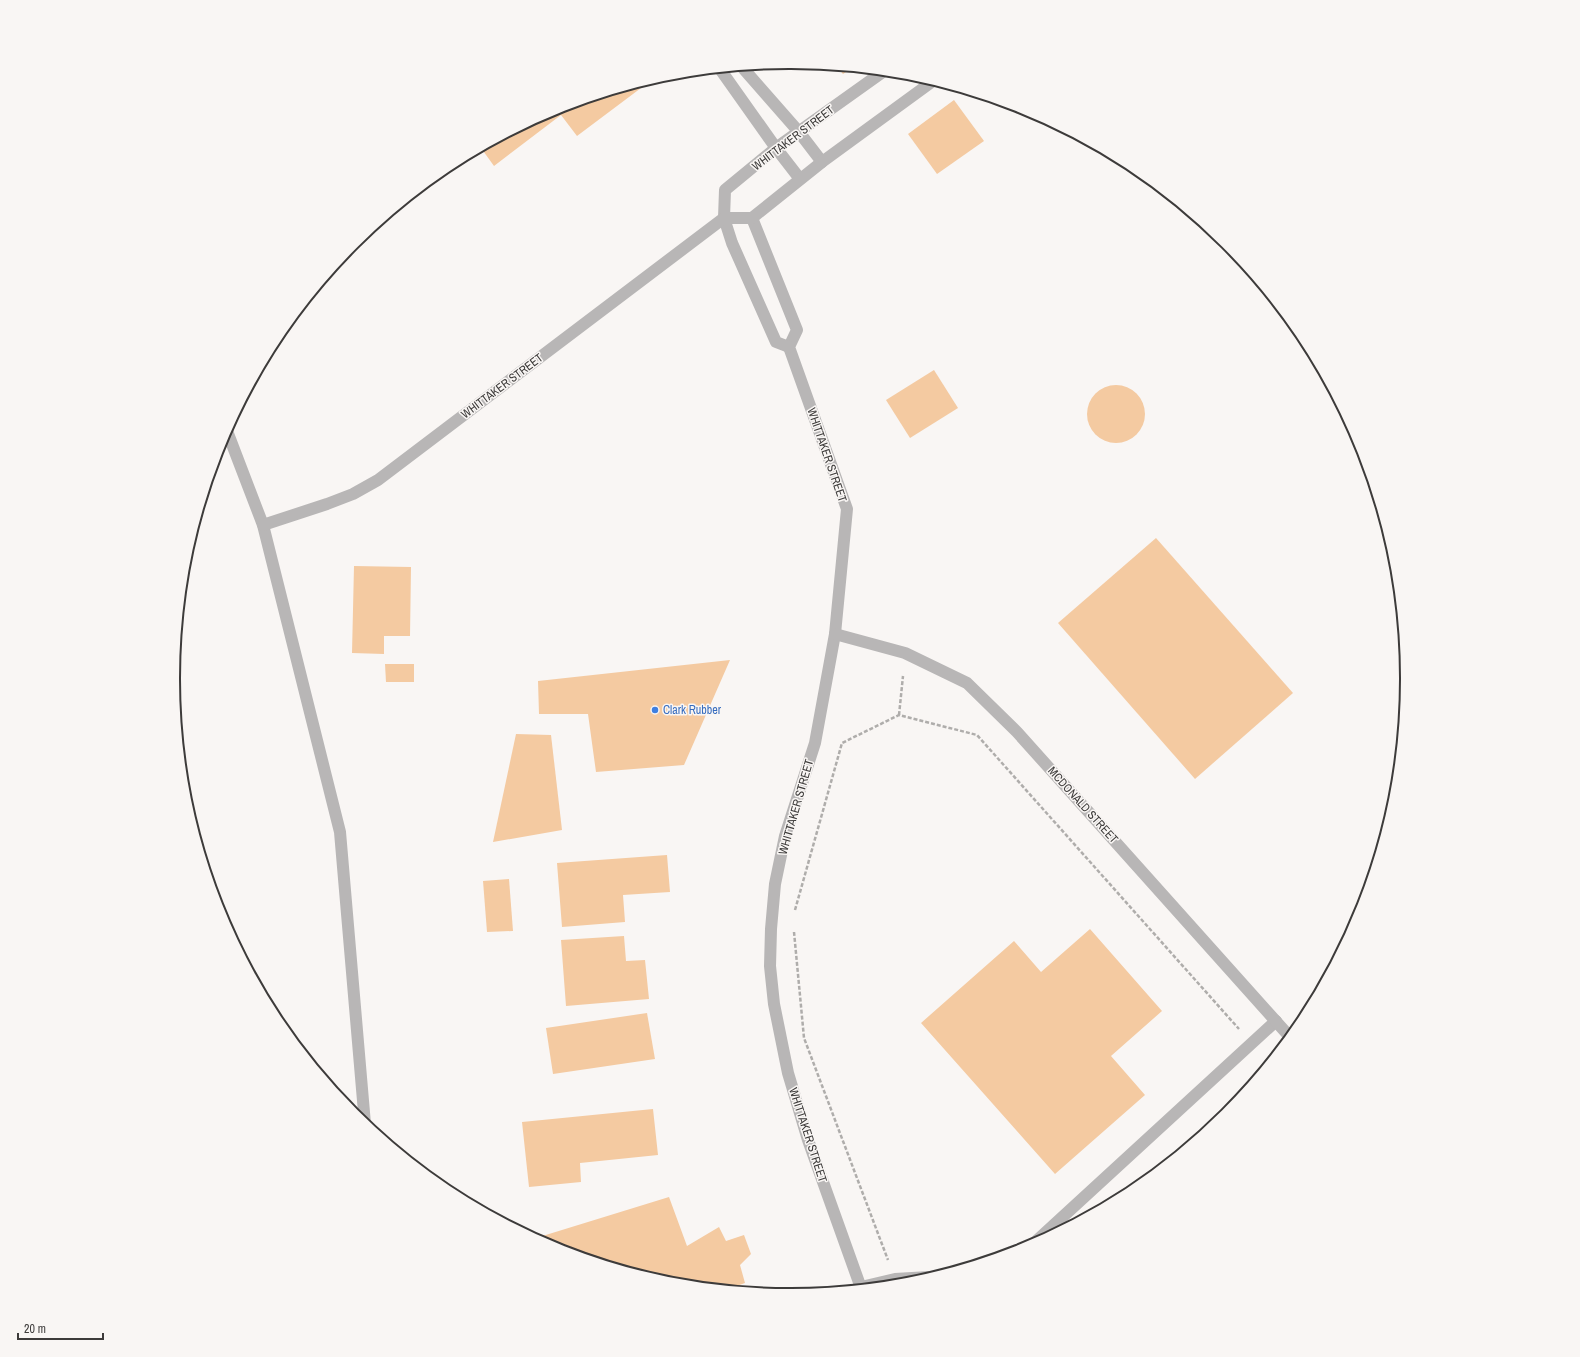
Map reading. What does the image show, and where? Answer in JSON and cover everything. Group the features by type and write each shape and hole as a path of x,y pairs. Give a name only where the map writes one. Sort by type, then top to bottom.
{"street":[{"path":"745,70 799,132 822,162"},
{"path":"723,73 800,179"},
{"name":"WHITTAKER STREET","path":"860,1284 808,1140 790,1080 774,1004 770,966 771,929 776,884 785,836 815,743 835,634 847,510 789,347 776,342 732,243 724,218 725,190 776,148 878,75"},
{"path":"724,218 752,218 822,162 927,85"},
{"name":"WHITTAKER STREET","path":"263,525 353,494 378,480 724,218"},
{"path":"752,218 797,330 789,347"},
{"path":"230,438 263,525 340,832 364,1114"},
{"name":"MCDONALD STREET","path":"835,634 905,653 968,683 1012,726 1286,1033"},
{"path":"1047,1231 1276,1021"}],"path":[{"path":"899,715 905,653"},
{"path":"795,913 842,743 899,715 977,735 1251,1043"},
{"path":"793,928 804,1038 895,1279"}],"building":[{"path":"641,88 577,136 561,115 494,166 484,152 520,132 557,115 594,101"},
{"path":"954,100 984,141 937,174 908,134"},
{"path":"934,370 958,408 910,438 886,400"},
{"path":"1116,385 1127,387 1140,398 1143,403 1145,414 1143,425 1132,438 1127,441 1116,443 1105,441 1092,430 1089,425 1087,414 1089,403 1100,390 1105,387"},
{"path":"1156,538 1293,693 1195,779 1058,623"},
{"path":"354,566 411,567 410,636 384,636 384,654 352,653"},
{"path":"730,660 684,765 596,772 588,714 539,714 538,681"},
{"path":"385,664 414,664 414,682 386,682"},
{"path":"516,734 551,735 562,830 493,842"},
{"path":"667,855 670,892 623,895 625,922 562,927 557,863"},
{"path":"509,879 513,931 487,932 483,881"},
{"path":"1090,929 1162,1011 1111,1056 1145,1095 1055,1174 921,1023 1014,941 1041,972"},
{"path":"624,936 626,961 645,960 649,999 566,1006 561,940"},
{"path":"647,1013 655,1059 553,1074 546,1028"},
{"path":"653,1109 658,1155 580,1163 581,1182 529,1187 522,1122"},
{"path":"669,1197 687,1246 719,1227 726,1241 744,1235 751,1254 740,1265 745,1283 737,1286 710,1283 632,1267 594,1256 543,1236"}],"place":[{"name":"Clark Rubber","path":"655,710"}]}
